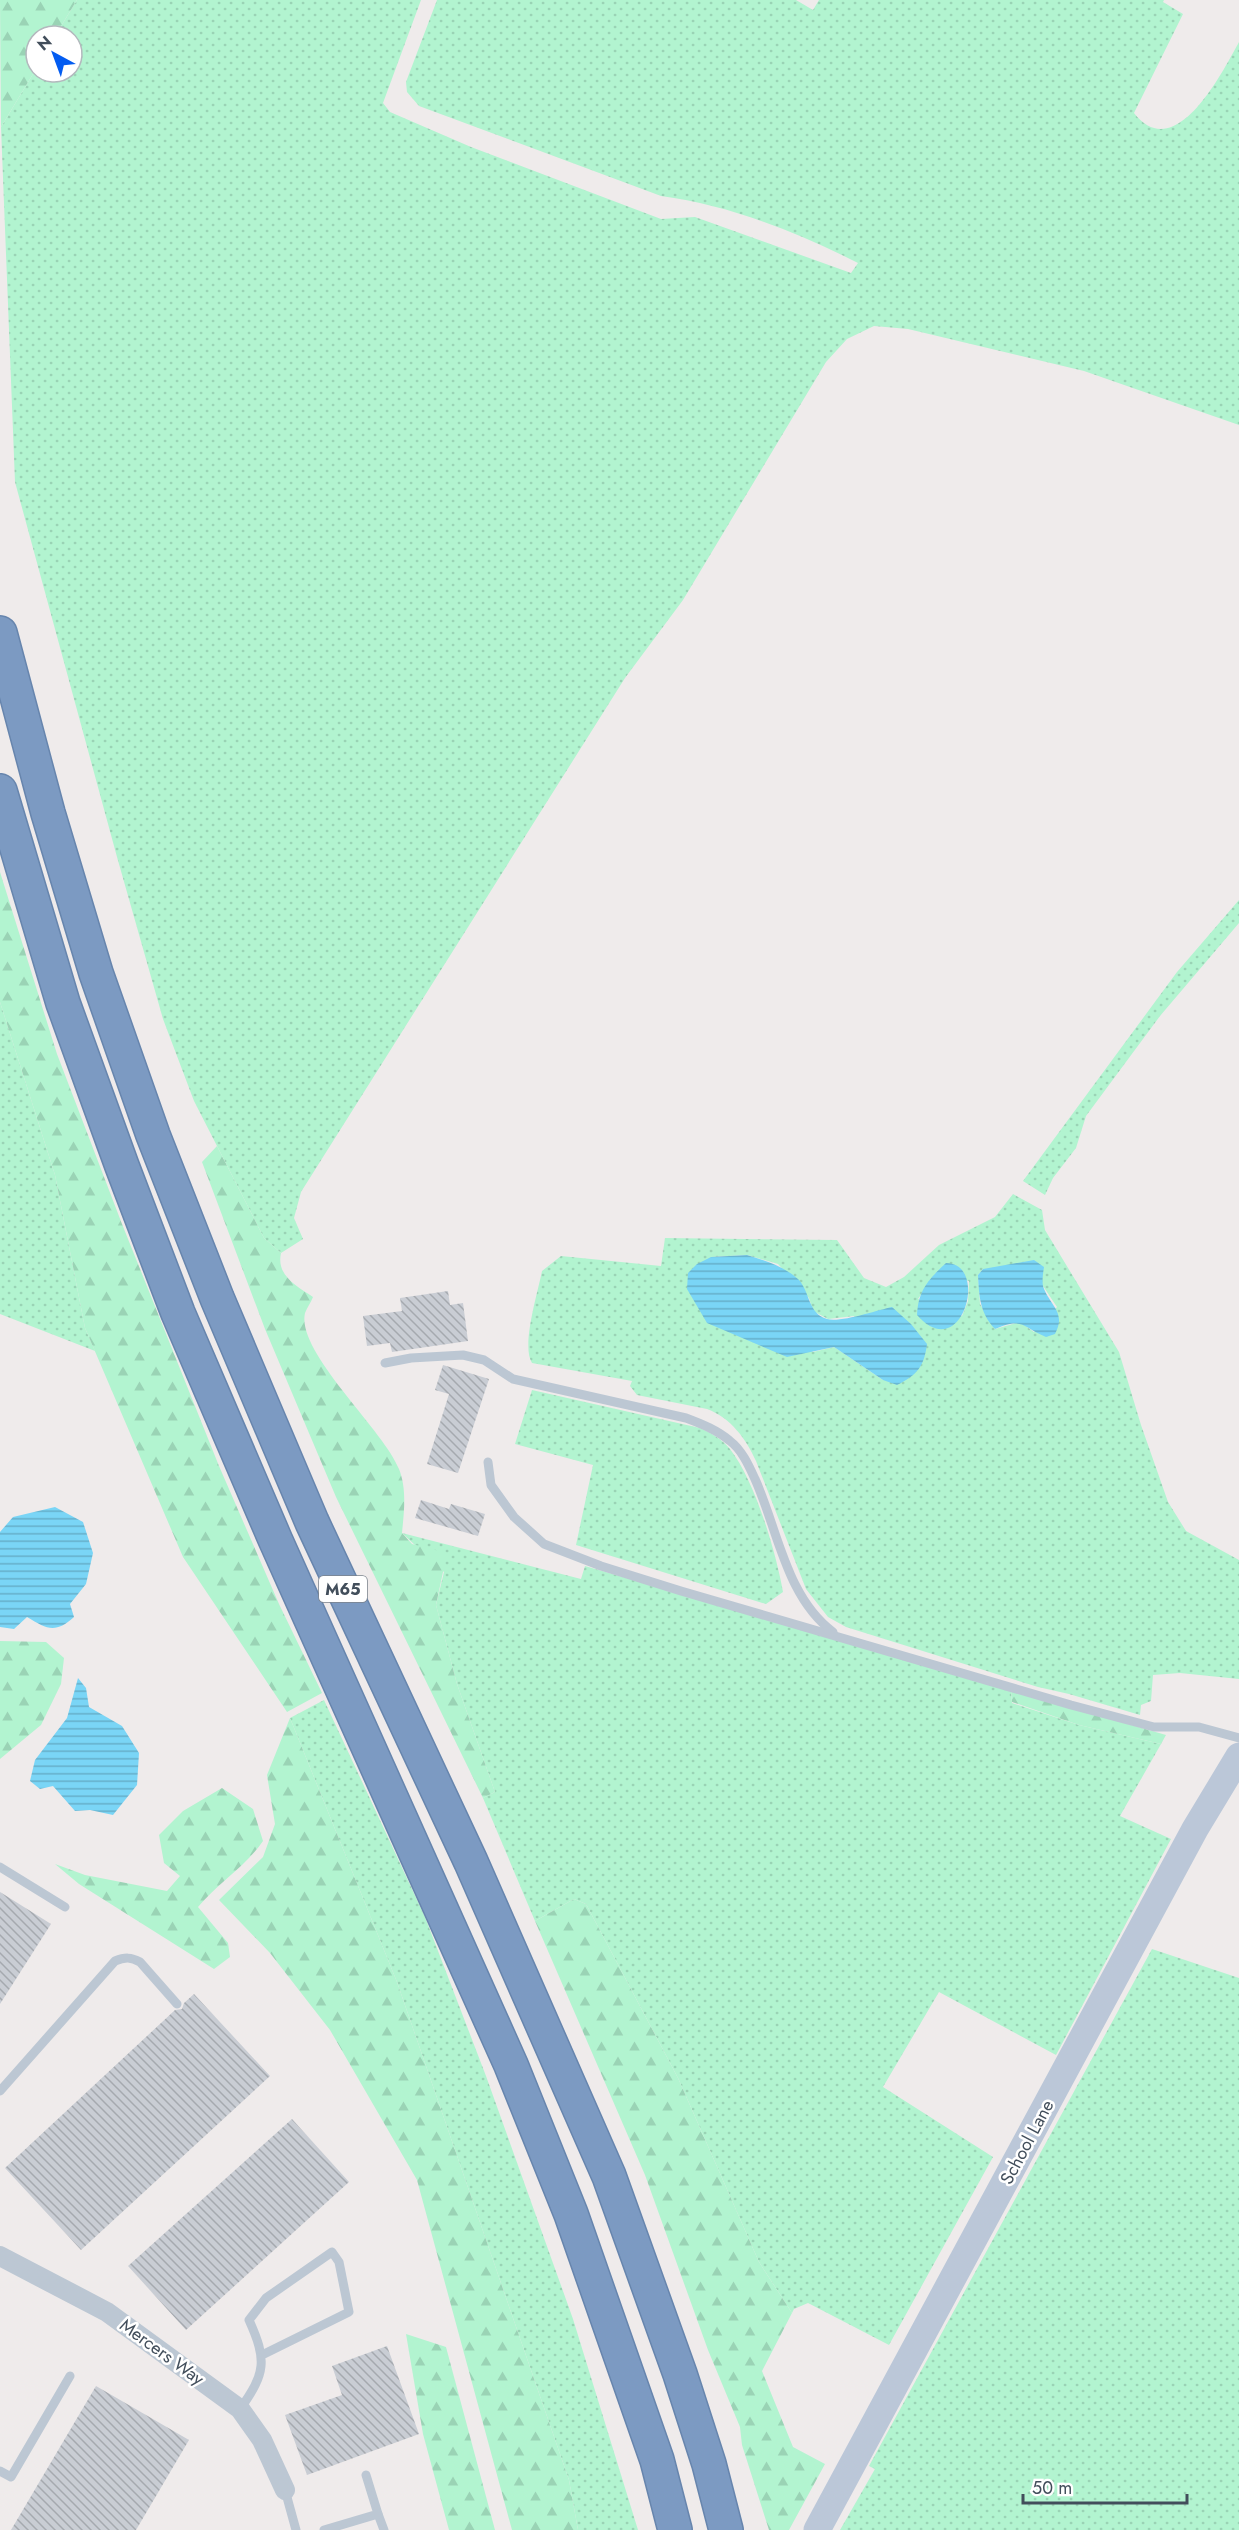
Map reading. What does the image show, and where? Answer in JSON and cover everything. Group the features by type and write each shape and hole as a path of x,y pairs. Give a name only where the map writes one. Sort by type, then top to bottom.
{"highway":[{"name":"M65","path":"0,633 48,813 96,974 153,1135 216,1298 312,1522 471,1862 609,2176 680,2374 709,2464 726,2530"},
{"name":"M65","path":"0,791 63,1003 178,1313 280,1550 511,2065 571,2214 657,2460 675,2530"}],"main road":[{"name":"School Lane","path":"817,2530 1196,1829 1239,1755"}],"street":[{"name":"Mercers Way","path":"0,2256 107,2312 240,2409 262,2440 285,2490"}],"lane":[{"path":"385,1363 411,1358 464,1355 484,1360 513,1379 686,1418 713,1428 732,1442 747,1463 761,1493 796,1586 812,1612 839,1637"},
{"path":"488,1462 491,1485 514,1517 544,1544 601,1566 1071,1705 1154,1727 1199,1727 1239,1738"},
{"path":"0,1867 65,1907"},
{"path":"0,2091 115,1960 124,1958 140,1962 177,2004"},
{"path":"240,2409 255,2389 262,2355 249,2320 266,2298 332,2252 339,2262 350,2312 262,2355"},
{"path":"0,2470 11,2477 70,2376"},
{"path":"366,2475 384,2530"},
{"path":"285,2490 296,2530"},
{"path":"324,2530 378,2514"}],"green space":[{"path":"0,0 77,0 62,24 24,24 24,84 27,84 1,127"},
{"path":"77,0 421,0 383,103 390,112 471,147 661,219 695,217 851,273 858,263 762,221 712,206 661,196 419,106 407,92 406,82 437,0 796,0 813,10 819,0 1164,0 1163,2 1183,14 1134,113 1150,126 1165,129 1181,122 1196,109 1221,74 1239,42 1239,425 1084,371 908,329 874,326 847,339 826,362 683,600 625,678 301,1192 294,1218 303,1239 281,1253 264,1238 194,1101 163,1019 15,482 1,127 27,84 84,84 84,24 62,24"},
{"path":"0,872 57,1054 122,1224 219,1466 279,1604 322,1693 287,1712 183,1557 85,1328 55,1175 0,1002"},
{"path":"1239,900 1239,923 1160,1016 1086,1116 1076,1148 1053,1178 1045,1195 1023,1181 1177,972"},
{"path":"0,1002 55,1175 85,1328 95,1351 0,1314"},
{"path":"217,1146 264,1238 281,1253 280,1261 285,1274 289,1280 313,1297 305,1313 306,1329 314,1348 343,1391 377,1434 399,1469 404,1493 402,1533 412,1544 447,1553 436,1605 457,1684 495,1792 483,1798 336,1497 265,1329 202,1162"},
{"path":"1013,1194 1042,1210 1045,1230 1119,1352 1168,1502 1186,1531 1239,1560 1239,1679 1180,1673 1153,1675 1151,1701 1141,1705 1140,1715 1038,1687 846,1627 828,1617 806,1589 756,1461 748,1445 730,1424 707,1409 637,1395 630,1386 632,1381 532,1363 529,1355 529,1332 542,1271 561,1256 661,1266 665,1238 837,1240 864,1278 886,1287 904,1277 939,1245 995,1217","holes":["747,1255 778,1264 809,1298 813,1311 828,1319 854,1316 883,1380 834,1347 813,1352 711,1257","983,1269 1043,1286 1057,1307 1034,1332 1020,1322 995,1329 980,1304 978,1275","936,1273 969,1281 968,1301 962,1316 918,1299"]},
{"path":"532,1390 700,1428 720,1439 739,1463 756,1498 770,1538 783,1592 766,1604 576,1545 593,1465 515,1444"},
{"path":"402,1533 581,1579 585,1566 1011,1690 1012,1703 1079,1725 1161,1744 1120,1816 1171,1839 1056,2055 939,1992 883,2087 993,2157 889,2345 808,2303 794,2309 792,2313 759,2262 678,2078 586,1904 574,1899 535,1921 483,1798 495,1792 457,1684 436,1605 444,1572"},
{"path":"0,1641 46,1642 64,1658 61,1684 41,1725 0,1759"},
{"path":"1011,1690 1166,1735 1161,1744 1079,1725 1012,1702"},
{"path":"324,1700 425,1917 486,2076 573,2319 638,2530 578,2530 569,2480 397,1982 290,1718"},
{"path":"290,1718 397,1982 569,2480 578,2530 512,2530 417,2180 330,2030 270,1953 219,1900 263,1857 275,1824 267,1775"},
{"path":"222,1788 253,1809 263,1841 248,1859 198,1907 228,1943 230,1957 214,1969 79,1884 55,1864 85,1875 167,1891 180,1876 164,1863 159,1835 183,1811"},
{"path":"574,1899 586,1904 678,2078 759,2262 792,2313 762,2371 793,2447 825,2464 789,2530 769,2530 742,2445 740,2427 708,2350 645,2175 535,1921"},
{"path":"1152,1949 1239,1978 1239,2530 840,2530 875,2469 869,2466"},
{"path":"406,2334 446,2347 495,2530 449,2530 423,2434"}],"water":[{"path":"747,1255 792,1274 802,1284 816,1312 827,1319 850,1318 892,1307 911,1324 927,1344 924,1359 918,1369 910,1378 897,1385 883,1380 834,1347 787,1357 707,1323 687,1289 688,1273 697,1264 711,1257"},
{"path":"1034,1260 1044,1267 1043,1286 1058,1314 1059,1320 1055,1334 1046,1337 1017,1324 1004,1325 995,1329 986,1317 981,1304 978,1275 983,1269"},
{"path":"946,1263 959,1267 966,1278 968,1293 965,1308 958,1321 947,1328 933,1327 917,1315 918,1306 922,1292 934,1274"},
{"path":"55,1507 83,1522 93,1553 86,1584 70,1604 74,1617 56,1628 46,1627 27,1617 14,1629 0,1627 0,1532 13,1517"},
{"path":"78,1678 86,1688 89,1707 122,1726 139,1753 137,1785 113,1815 90,1810 75,1811 53,1786 40,1789 30,1781 35,1760 67,1718"}],"building":[{"path":"448,1291 450,1305 463,1303 468,1341 392,1352 390,1343 367,1346 363,1316 402,1311 400,1298"},
{"path":"443,1365 489,1379 458,1473 427,1464 449,1394 435,1390"},
{"path":"421,1500 449,1509 451,1504 485,1514 478,1536 415,1518"},
{"path":"0,1892 51,1924 0,2004"},
{"path":"194,1994 270,2076 81,2250 5,2168 175,2010 182,2009 184,2003"},
{"path":"292,2119 349,2182 186,2330 128,2266"},
{"path":"387,2346 419,2434 307,2475 285,2415 342,2395 332,2366"},
{"path":"96,2386 189,2440 136,2530 11,2530"}]}
